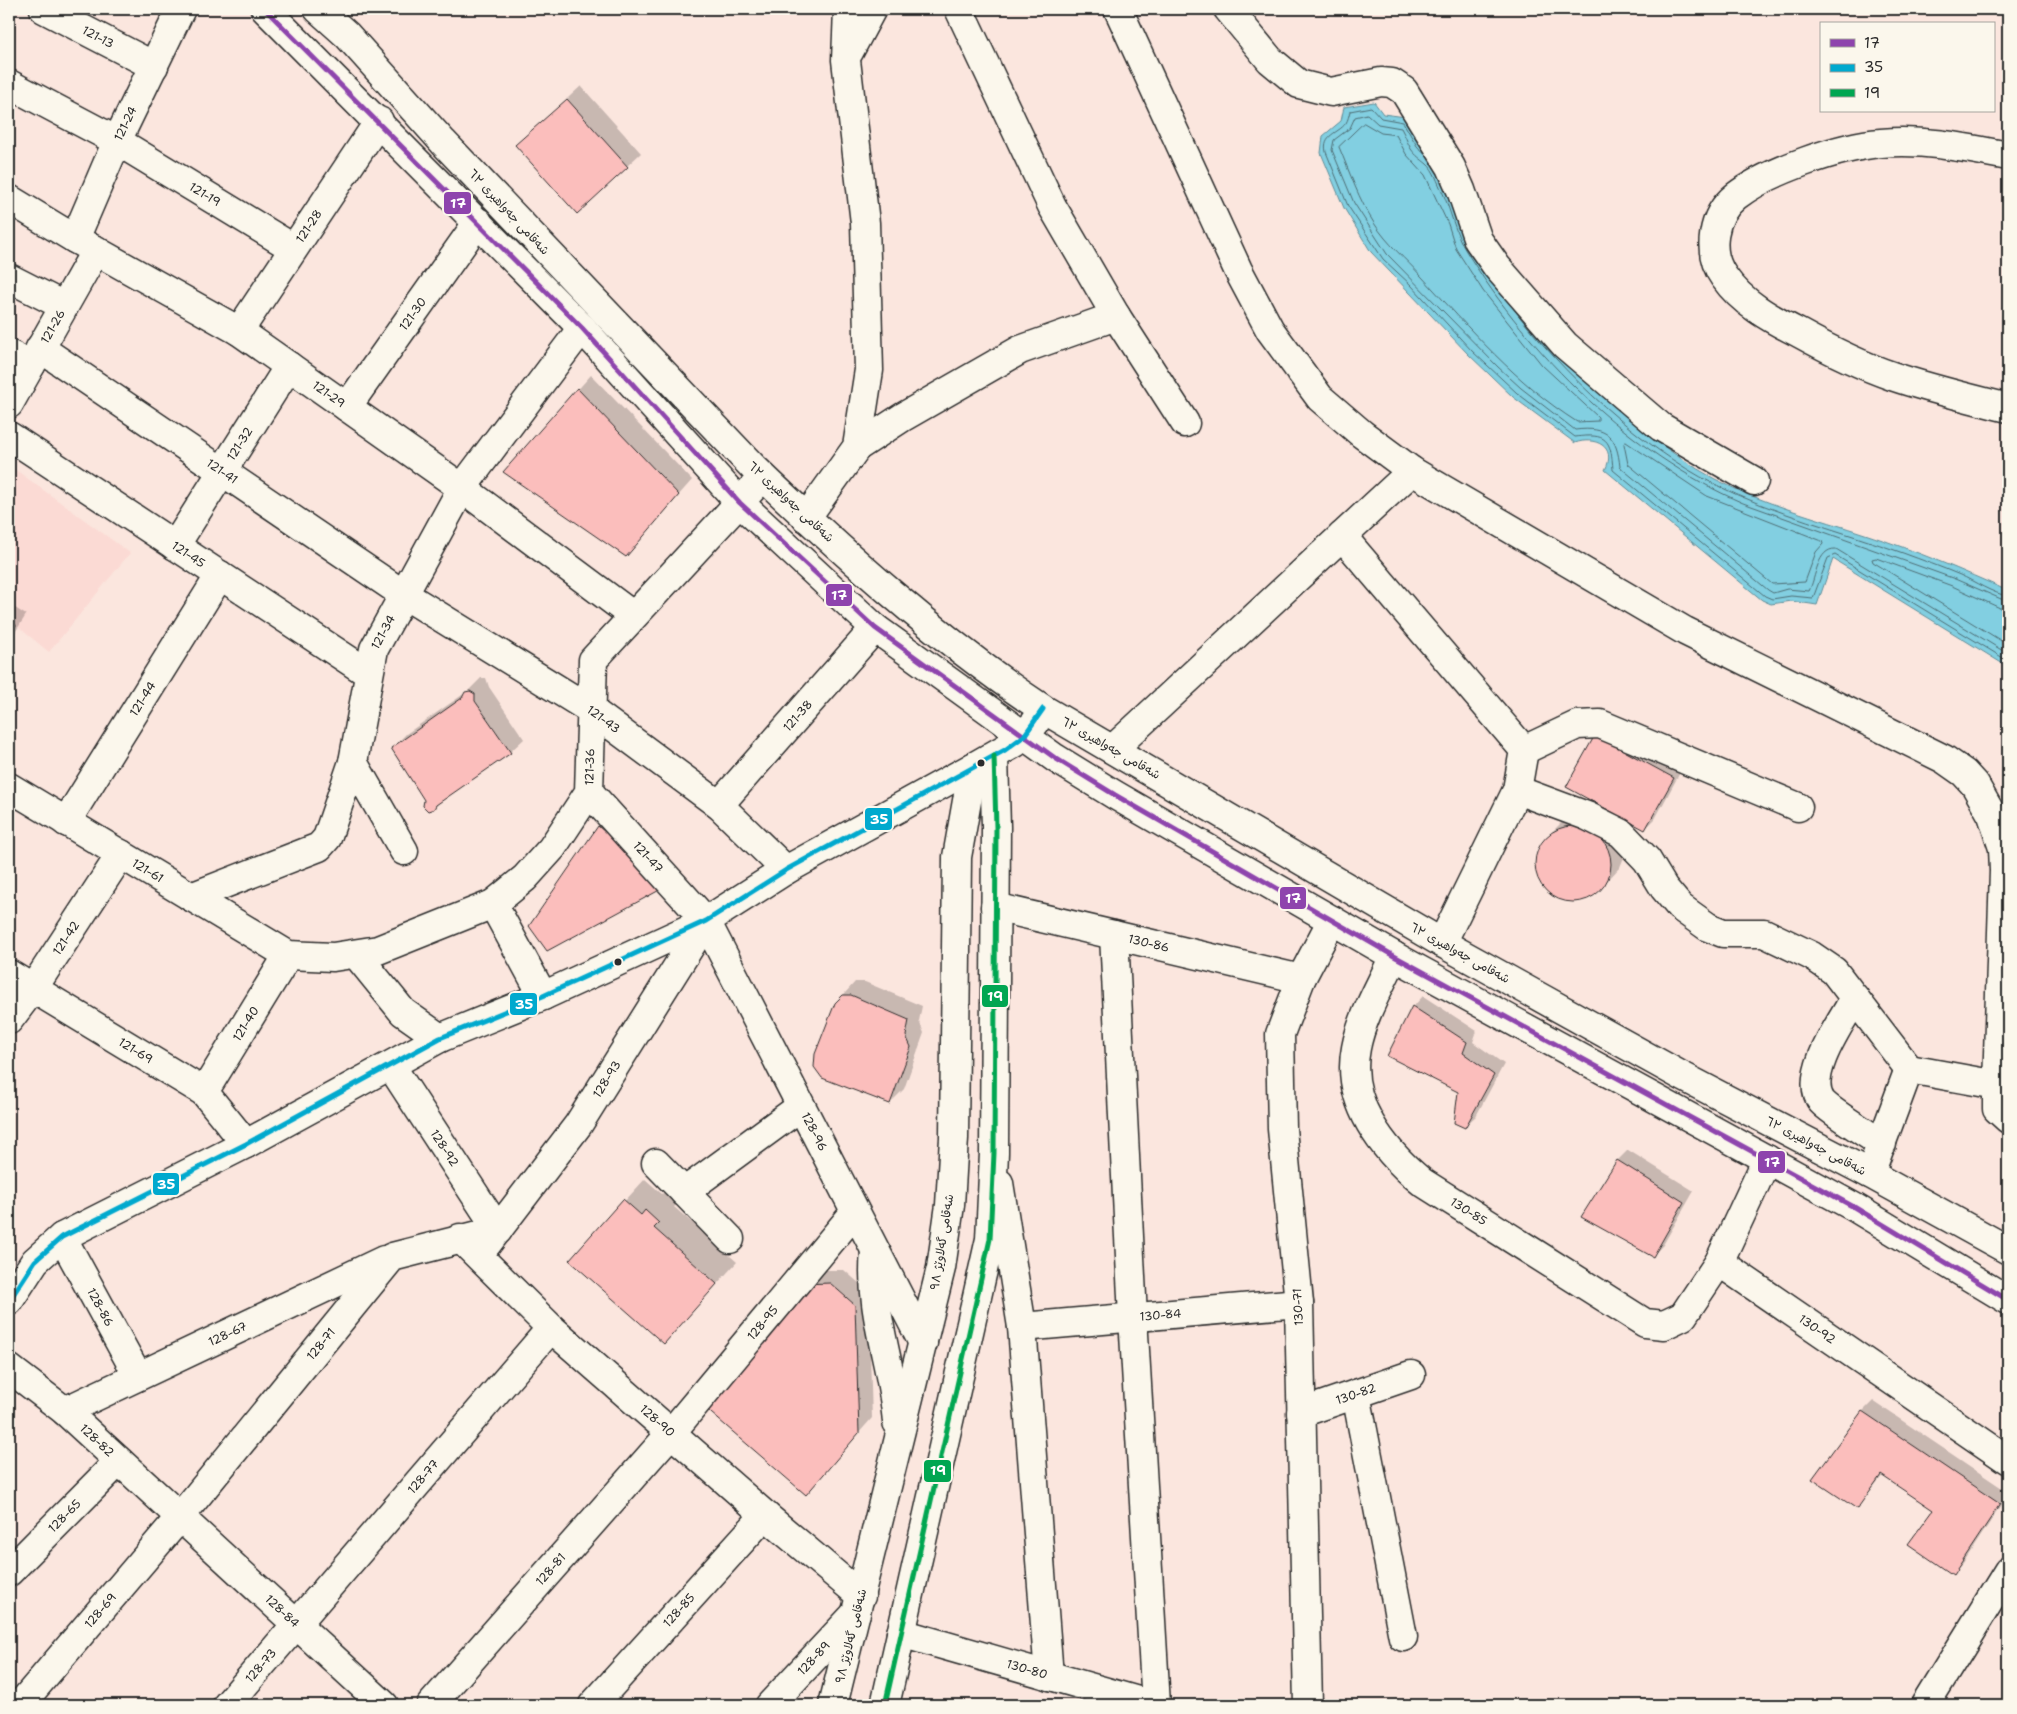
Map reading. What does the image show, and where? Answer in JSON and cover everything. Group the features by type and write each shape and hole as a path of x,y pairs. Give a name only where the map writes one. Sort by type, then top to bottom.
{"street":[{"name":"121-13","path":"44,9 154,66"},
{"name":"121-24","path":"86,245 117,141 181,9"},
{"path":"265,9 582,328 740,503 875,628 1024,736 1115,795 1394,956 1854,1207 2002,1297"},
{"name":"شەقامی جەواهیری ٦٣","path":"318,9 347,35 443,142 763,477 806,518 930,626 992,674 1043,709 1442,943 1682,1076 1870,1174 2008,1250"},
{"path":"848,9 846,60 865,223 869,370 857,447"},
{"path":"846,60 872,9"},
{"path":"959,9 1052,206 1116,316 1185,423"},
{"path":"1118,9 1238,270 1270,330 1320,398 1362,434 1412,471 1685,631 1944,759 1964,773 1975,785 1992,815 2004,858 1997,1109 2008,1119"},
{"path":"1228,9 1270,60 1299,84 1331,92 1381,82 1392,82 1404,91 1450,167 1461,190 1478,240 1497,267 1565,345 1661,427 1754,481"},
{"name":"121-19","path":"9,84 117,141 293,248"},
{"name":"121-28","path":"239,330 379,122"},
{"path":"2008,156 1935,142 1880,143 1835,153 1764,178 1735,196 1721,215 1713,237 1715,260 1724,277 1743,298 1773,320 1818,343 1891,375 2008,408"},
{"name":"121-29","path":"9,199 86,245 239,330 462,488 632,616"},
{"name":"121-30","path":"347,407 478,222"},
{"name":"121-26","path":"9,404 27,356 64,306 86,245"},
{"path":"9,278 64,306"},
{"path":"806,518 857,447 903,417 1020,350 1116,316"},
{"name":"121-34","path":"191,897 319,847 327,838 333,826 353,762 374,650 462,488 582,328"},
{"name":"121-41","path":"27,356 222,471 403,594"},
{"name":"121-32","path":"175,546 289,366"},
{"name":"121-45","path":"9,436 368,674"},
{"path":"1114,749 1412,471"},
{"name":"121-36","path":"288,955 332,957 378,950 493,904 525,878 552,848 589,792 593,660 763,477"},
{"path":"1342,536 1524,750"},
{"name":"121-44","path":"66,822 220,575"},
{"name":"121-43","path":"403,594 591,710 719,804 786,870"},
{"name":"121-38","path":"719,804 875,628"},
{"path":"9,1300 36,1262 62,1238 246,1144 440,1038 543,996 706,921 786,870 983,762 1024,736 1043,709"},
{"path":"1524,750 1578,725 1600,724 1798,807"},
{"path":"1442,943 1517,790 1524,750"},
{"path":"353,762 404,851"},
{"path":"885,1705 990,1239 994,1153 996,827 983,762"},
{"name":"شەقامی گەلاوێژ ٩٨","path":"833,1705 941,1268 950,1204 954,1138 956,876 960,833 983,762"},
{"name":"121-61","path":"9,787 288,955"},
{"path":"1517,790 1587,816 1621,833 1647,860 1664,888 1680,907 1708,928 1723,933 1733,931 1764,933 1812,956 1834,971 1908,1069 1997,1084"},
{"name":"121-47","path":"589,792 706,921"},
{"name":"121-42","path":"9,1020 34,987 121,854"},
{"path":"493,904 543,996"},
{"name":"130-86","path":"995,907 1301,979"},
{"name":"130-71","path":"1308,1705 1299,1303 1282,1129 1280,1034 1301,979 1332,920"},
{"name":"128-96","path":"706,921 922,1343"},
{"name":"128-93","path":"498,1230 578,1125 706,921"},
{"path":"1114,935 1154,1705"},
{"path":"356,954 403,1012 440,1038"},
{"name":"121-40","path":"204,1092 288,955"},
{"name":"130-85","path":"1394,956 1368,1013 1356,1048 1354,1077 1364,1110 1374,1131 1398,1162 1422,1182 1645,1323 1664,1325 1683,1316 1720,1262"},
{"name":"121-69","path":"9,974 34,987 204,1092 246,1144"},
{"path":"1855,998 1821,1058 1816,1090 1822,1102 1882,1144"},
{"path":"956,1025 994,1024"},
{"name":"128-92","path":"391,1066 498,1230"},
{"path":"1870,1174 1908,1069"},
{"path":"684,1192 800,1107"},
{"path":"994,1153 1022,1327 1049,1676"},
{"path":"1720,1262 1767,1159"},
{"path":"656,1163 730,1239"},
{"name":"128-95","path":"671,1433 856,1212"},
{"path":"392,1256 468,1247 498,1230"},
{"name":"128-86","path":"62,1238 138,1376"},
{"name":"128-90","path":"468,1247 551,1328 765,1515 858,1604"},
{"path":"875,1251 873,1278 875,1304 893,1384 898,1442"},
{"name":"128-67","path":"65,1410 392,1256"},
{"name":"128-71","path":"180,1517 392,1256"},
{"name":"130-92","path":"1720,1262 2008,1460"},
{"name":"130-84","path":"1022,1327 1299,1303"},
{"name":"128-77","path":"297,1625 551,1328"},
{"path":"922,1343 962,1357"},
{"name":"128-82","path":"9,1368 65,1410 180,1517"},
{"name":"130-82","path":"1301,1413 1411,1375"},
{"path":"1356,1394 1403,1637"},
{"name":"128-81","path":"430,1705 500,1629 671,1433"},
{"name":"128-65","path":"9,1572 120,1461"},
{"name":"128-85","path":"593,1705 765,1515"},
{"name":"128-84","path":"180,1517 384,1705"},
{"name":"128-69","path":"20,1705 180,1517"},
{"path":"1925,1705 2008,1571"},
{"name":"128-89","path":"770,1705 858,1604"},
{"name":"128-73","path":"227,1705 297,1625"},
{"name":"130-80","path":"901,1633 1049,1676 1104,1699 1154,1705"}],"shaded area":[{"path":"9,465 130,553 49,652 17,626 9,638"}],"water":[{"path":"1374,102 1383,114 1406,117 1586,380 1616,407 1647,434 1680,458 1733,488 1790,510 1904,548 2008,591 2008,667 1833,559 1817,605 1791,601 1771,604 1762,600 1605,470 1608,455 1602,445 1590,441 1575,443 1513,397 1468,354 1371,252 1344,208 1321,153 1323,136 1341,121 1344,107"}],"building":[{"path":"567,99 628,167 577,214 515,145"},
{"path":"577,388 679,495 626,557 503,472"},
{"path":"9,621 16,625 9,638"},
{"path":"470,691 475,694 475,701 511,753 436,805 434,809 428,811 423,806 424,800 391,748 462,698 465,692"},
{"path":"1595,735 1674,778 1645,830 1566,787"},
{"path":"598,826 667,886 547,951 529,926"},
{"path":"1573,826 1588,829 1600,837 1608,849 1611,864 1608,879 1600,891 1588,899 1573,902 1558,899 1546,891 1538,879 1535,864 1538,849 1546,837 1558,829"},
{"path":"843,995 851,995 909,1020 906,1036 911,1047 890,1104 822,1078 814,1067 815,1054 835,1003"},
{"path":"1412,1006 1467,1042 1463,1053 1494,1075 1465,1128 1454,1123 1458,1092 1387,1056"},
{"path":"1617,1160 1684,1202 1653,1257 1581,1217"},
{"path":"623,1199 641,1215 645,1210 659,1223 654,1228 717,1284 664,1344 569,1260"},
{"path":"830,1283 855,1305 859,1433 806,1495 704,1407 802,1284"},
{"path":"1862,1411 2000,1504 1953,1575 1908,1544 1933,1510 1881,1475 1857,1509 1812,1479"}],"transit line":[{"name":"17","path":"265,9 582,328 740,503 875,628 1055,758 1115,795 1394,956 1854,1207 2008,1300"},
{"name":"35","path":"9,1301 35,1261 62,1237 246,1144 440,1038 543,996 706,921 786,870 1005,750 1024,736 1043,709"},
{"name":"19","path":"885,1705 990,1239 994,1153 996,827 994,756"}]}
